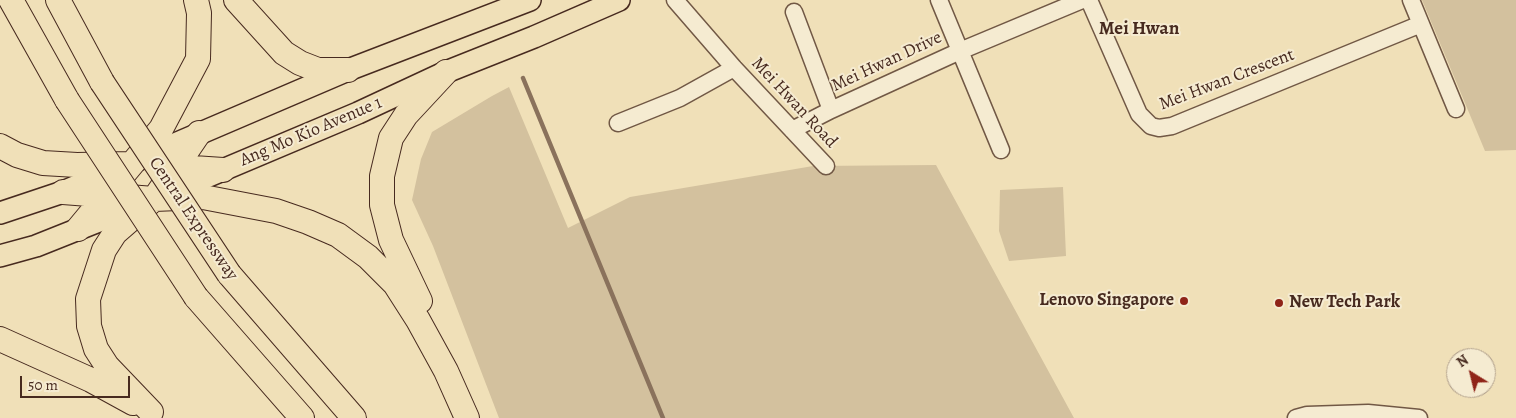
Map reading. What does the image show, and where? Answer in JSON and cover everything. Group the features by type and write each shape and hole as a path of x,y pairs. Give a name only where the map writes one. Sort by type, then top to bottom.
{"highway":[{"path":"10,0 67,100 196,297 302,418"},
{"name":"Central Expressway","path":"58,0 102,82 228,274 354,418"},
{"path":"78,229 130,164 161,129 198,59 199,13 196,0"},
{"path":"236,0 258,22 284,53 300,63 318,70 348,70"},
{"path":"446,72 406,115 392,138 382,176 382,206 391,240 427,316 446,371"},
{"path":"156,415 107,366 96,349 89,326 88,299 104,250 115,233 154,199 199,134"},
{"path":"0,146 17,154 43,162 77,165 130,164 222,170"},
{"path":"63,192 154,199 203,197 276,211 338,235 368,257 395,284 418,320 446,371 467,418"},
{"path":"0,339 91,380 156,415"}],"main road":[{"path":"0,213 63,192 348,70 530,0"},
{"name":"Ang Mo Kio Avenue 1","path":"0,256 36,246 154,199 358,113 446,72 619,0"}],"street":[{"name":"Mei Hwan Road","path":"675,0 734,68 826,166"},
{"name":"Mei Hwan Drive","path":"939,0 1001,150"},
{"name":"Mei Hwan Drive","path":"792,130 830,110 960,51 1082,0"},
{"name":"Mei Hwan Crescent","path":"1089,0 1138,114 1151,126 1159,128 1172,126 1421,24"},
{"path":"1411,0 1456,109"},
{"name":"Mei Hwan Drive","path":"794,12 830,110"},
{"name":"Mei Hwan Road","path":"618,123 680,98 734,68"},
{"path":"1296,418 1307,415 1368,412 1419,418"}],"shaded area":[{"path":"1422,0 1516,0 1516,150 1485,151"},
{"path":"509,87 568,228 630,197 813,166 936,165 1074,418 499,418 433,246 412,200 421,159 432,132"},
{"path":"1063,187 1066,256 1009,261 999,231 1000,190"}],"waterway":[{"path":"523,78 663,418"}],"place":[{"name":"Lenovo Singapore","path":"1184,301"},
{"name":"New Tech Park","path":"1279,303"}],"district":[{"name":"Mei Hwan","path":"1139,29"}]}
